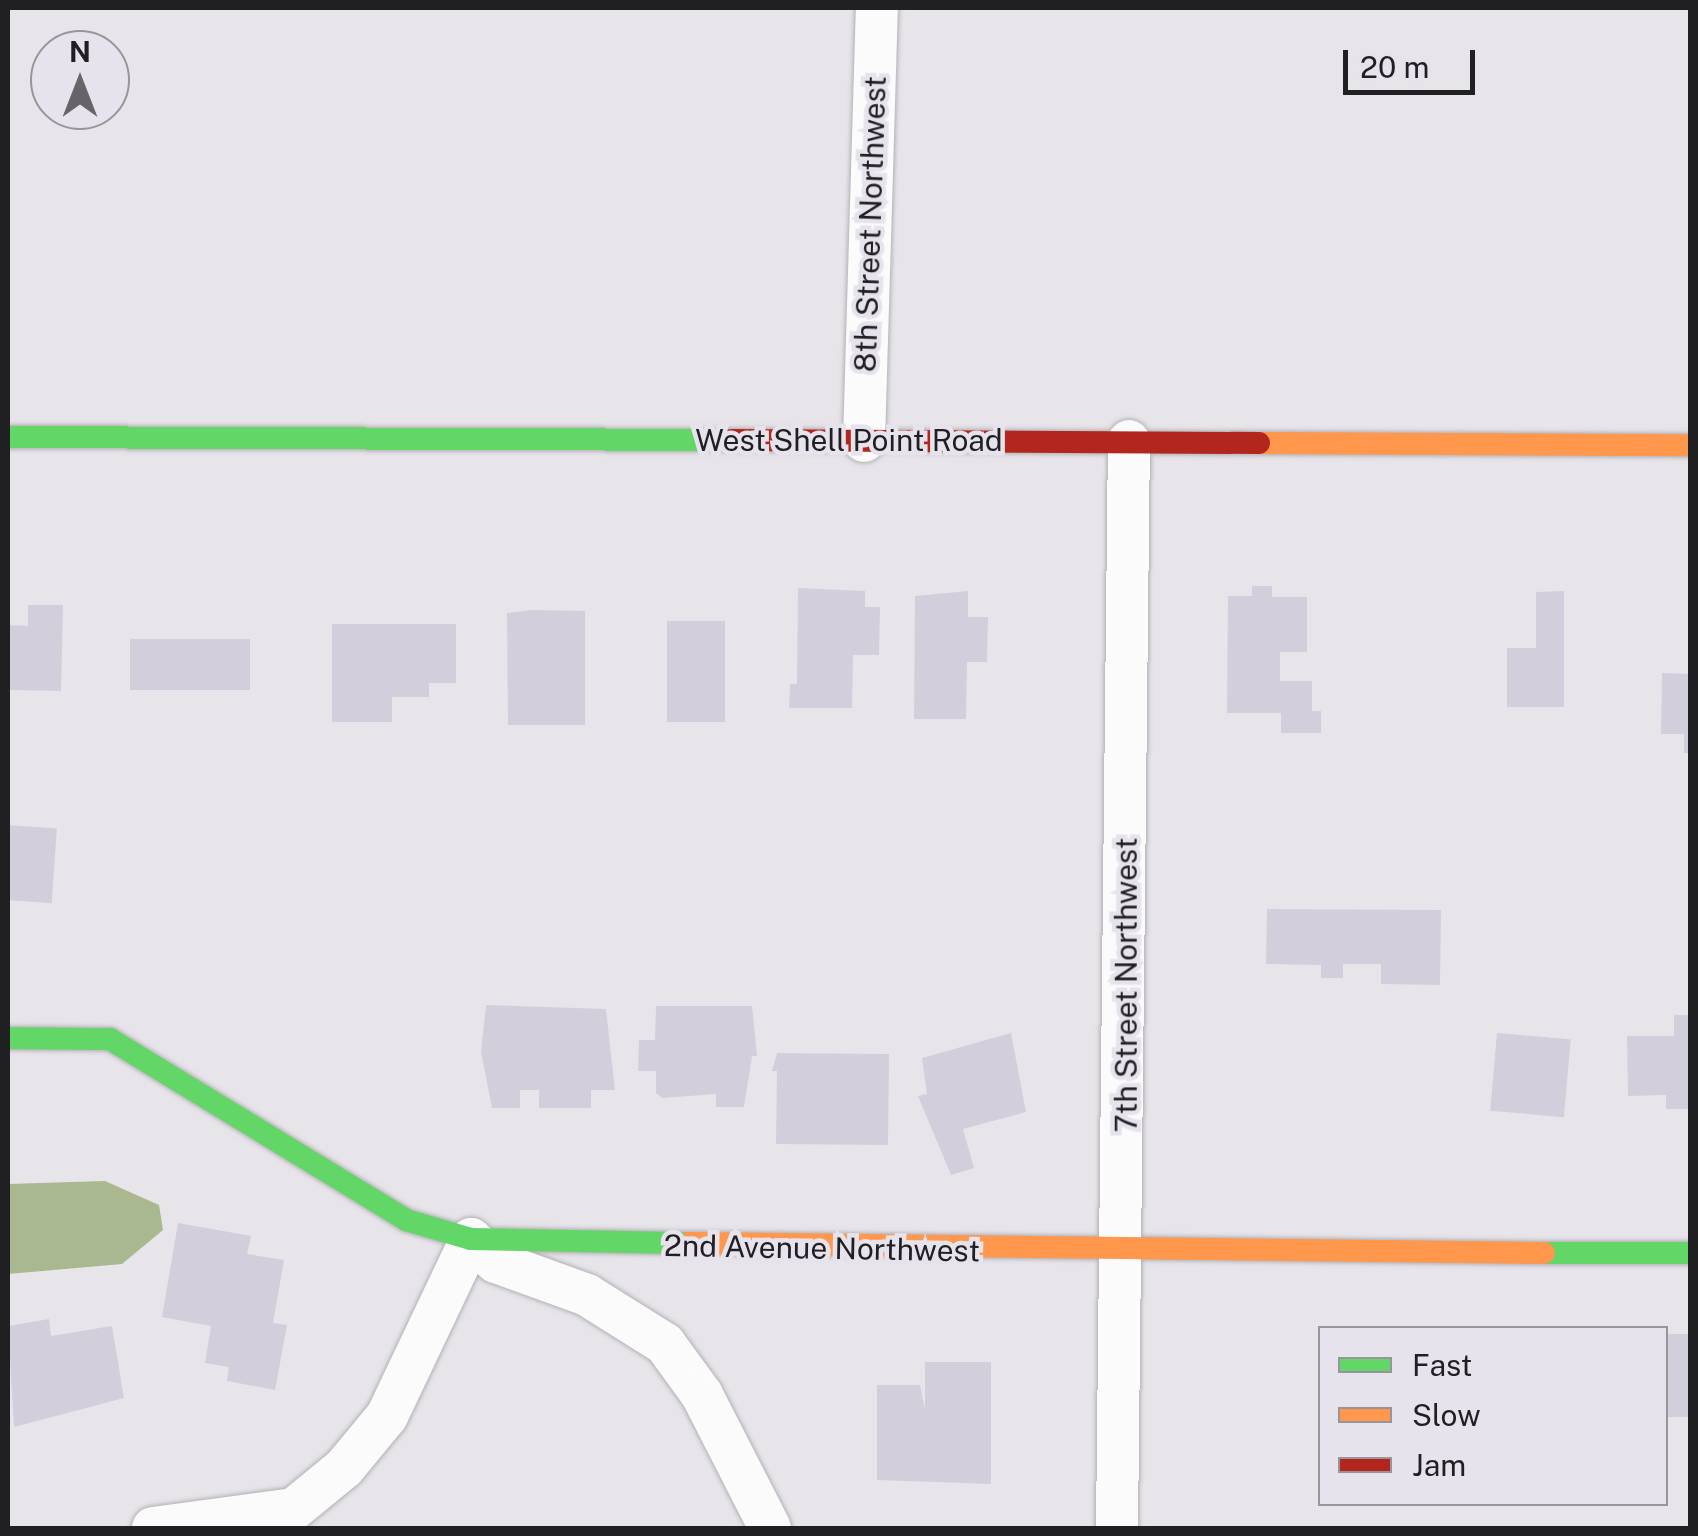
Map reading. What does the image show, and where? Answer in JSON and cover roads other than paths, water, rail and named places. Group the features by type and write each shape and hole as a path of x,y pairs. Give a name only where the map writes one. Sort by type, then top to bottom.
{"street":[{"name":"8th Street Northwest","path":"864,441 877,8"},
{"name":"West Shell Point Road","path":"8,438 1690,444"},
{"name":"7th Street Northwest","path":"1117,1528 1125,1252 1129,441"},
{"name":"2nd Avenue Northwest","path":"8,1038 45,1033 110,1039 406,1220 471,1239 1125,1252 1690,1252"},
{"path":"153,1528 298,1519 388,1416 471,1239 496,1262 588,1294 665,1344 702,1395 770,1528"}]}
